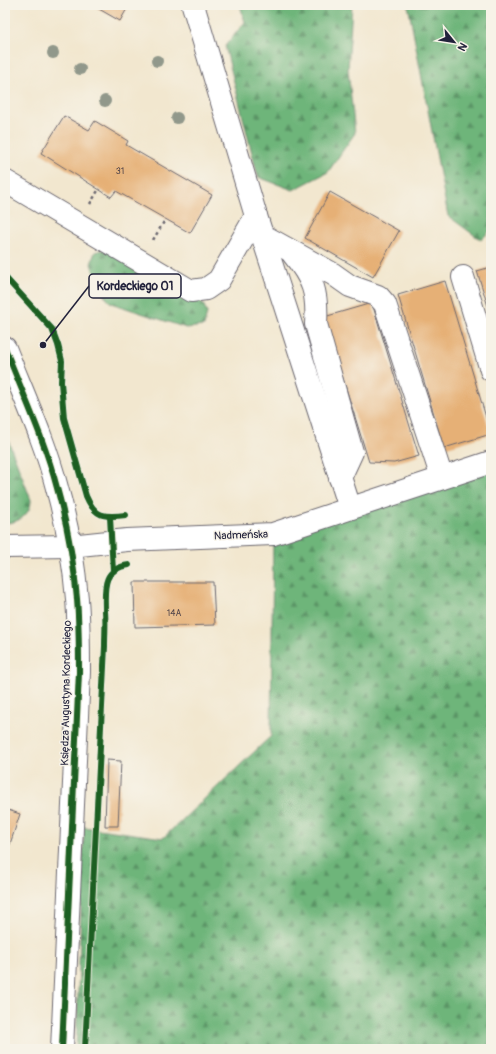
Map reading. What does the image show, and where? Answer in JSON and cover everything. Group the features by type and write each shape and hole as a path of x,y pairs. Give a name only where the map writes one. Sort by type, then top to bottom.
{"street":[{"path":"193,5 259,226 350,508"},
{"path":"5,181 191,291 206,289 219,280 259,226"},
{"path":"259,226 290,250 333,274 350,286 378,296 385,304 442,478"},
{"path":"290,250 306,271 314,286 317,304 316,324 352,452 340,478"},
{"path":"463,277 491,370"},
{"name":"Księdza Augustyna Kordeckiego","path":"5,348 49,461 57,488 70,546 79,621 79,672 62,1049"},
{"name":"Nadmeńska","path":"5,547 70,546 126,540 273,534 491,462"}],"path":[{"path":"150,246 165,220"}],"green space":[{"path":"240,5 352,5 348,70 355,133 328,172 293,190 258,177 225,46 245,22"},
{"path":"408,5 491,5 491,230 481,240 448,216"},
{"path":"105,249 185,295 203,303 207,313 204,326 186,328 111,303 101,293 91,264 95,252"},
{"path":"5,432 31,500 29,510 23,517 10,523 5,523"},
{"path":"491,462 491,1049 76,1049 84,827 163,838 271,736 273,534"}],"building":[{"path":"92,5 129,5 120,21"},
{"path":"64,116 89,130 95,121 128,141 126,145 212,195 190,233 116,191 111,197 41,153"},
{"path":"330,192 399,231 373,277 305,238"},
{"path":"491,267 491,316 477,271"},
{"path":"445,281 491,434 444,448 398,295"},
{"path":"372,303 419,456 394,463 369,462 324,317"},
{"path":"134,582 213,582 215,625 135,627"},
{"path":"107,760 121,761 118,826 105,826"},
{"path":"5,809 20,814 7,853 5,852"}],"cycle path":[{"path":"5,277 52,329 58,345 62,361 61,382 64,418 89,503 97,512 106,516 126,515"},
{"path":"5,348 40,435 52,470 67,529 77,599 79,626 79,672 62,1049"},
{"path":"110,517 113,571"},
{"path":"85,1049 105,646 105,588 106,582 113,571 120,567 129,565"}],"place":[{"name":"Kordeckiego 01","path":"43,345"}]}
